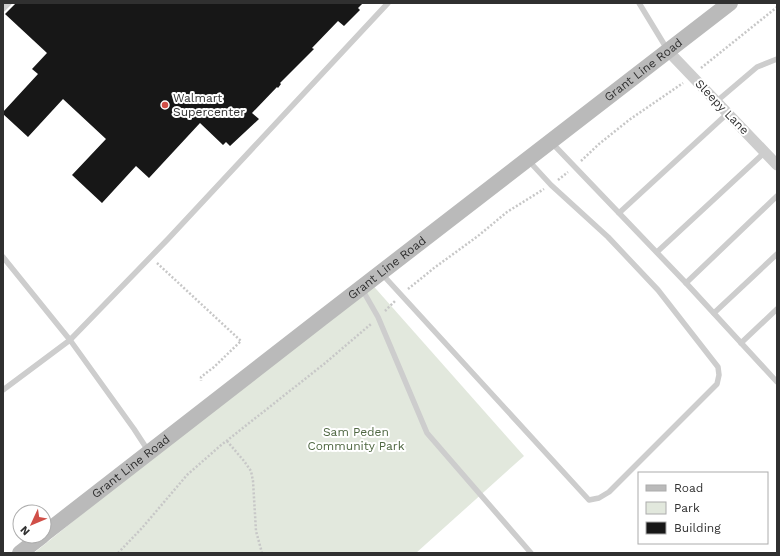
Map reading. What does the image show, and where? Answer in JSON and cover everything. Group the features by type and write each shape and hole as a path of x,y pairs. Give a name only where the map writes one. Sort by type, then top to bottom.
{"main road":[{"name":"Grant Line Road","path":"52,528 380,272 730,3"},
{"name":"Grant Line Road","path":"20,553 32,544"}],"street":[{"name":"Sleepy Lane","path":"668,50 777,165"}],"lane":[{"path":"3,9 8,3"},
{"path":"3,390 70,340 151,257 388,3"},
{"path":"639,3 668,50"},
{"path":"717,102 757,66 777,59"},
{"path":"619,213 728,113"},
{"path":"551,141 657,252 777,382"},
{"path":"657,252 765,152"},
{"path":"380,272 589,500 600,498 609,492 717,384 719,375 718,367 658,290 608,237 551,185 527,159"},
{"path":"686,283 777,196"},
{"path":"714,313 777,254"},
{"path":"3,257 70,340 149,452"},
{"path":"361,287 378,317 427,433 531,553"},
{"path":"741,343 777,309"}],"path":[{"path":"118,553 142,528 187,475 227,440 324,364 401,295 507,212 551,185 575,167 599,144 629,120 676,89 777,7"},
{"path":"151,257 241,341 214,367 201,377 201,381"},
{"path":"227,440 251,471 256,530 262,553"}],"green space":[{"name":"Sam Peden Community Park","path":"369,281 524,456 416,553 34,553 45,544 52,544 52,538"}],"building":[{"name":"Walmart Supercenter","path":"16,3 363,3 358,8 360,10 344,26 338,21 312,48 314,49 280,83 281,84 278,88 277,87 252,113 259,119 230,146 226,142 223,145 200,123 149,178 136,166 102,203 72,175 106,139 63,99 28,137 3,114 3,112 38,74 32,69 47,53 5,14"}],"place":[{"name":"Walmart Supercenter","path":"165,105"}]}
